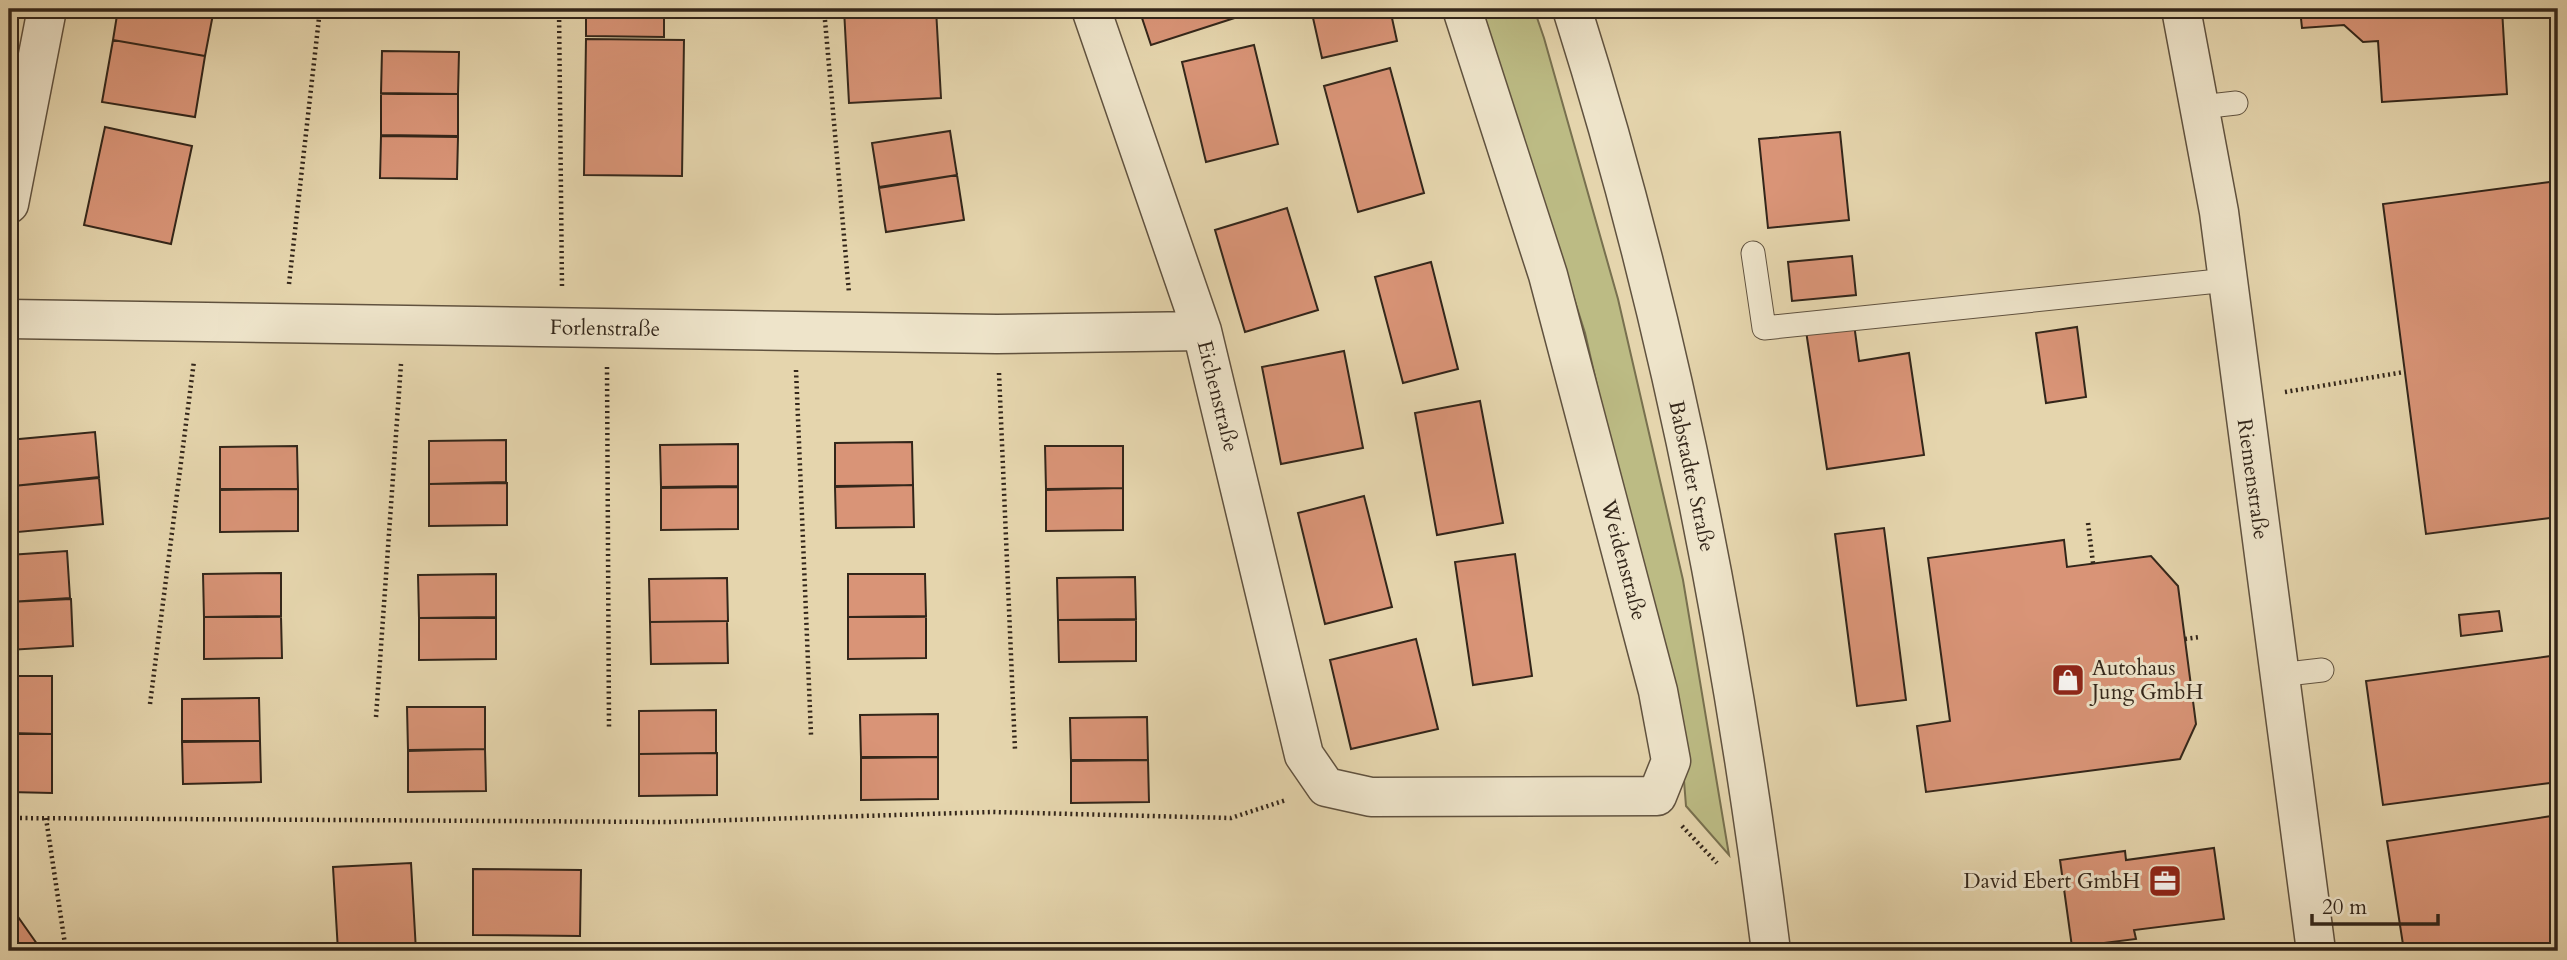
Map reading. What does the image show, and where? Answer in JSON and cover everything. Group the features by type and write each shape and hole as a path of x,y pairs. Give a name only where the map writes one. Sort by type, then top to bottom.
{"street":[{"path":"9,204 47,9"},
{"name":"Eichenstraße","path":"1091,9 1202,331 1304,755 1326,787"},
{"name":"Weidenstraße","path":"1462,9 1548,275 1658,691 1671,761 1657,796"},
{"name":"Babstadter Straße","path":"1572,9 1606,117 1661,332 1706,537 1742,742 1771,951"},
{"name":"Riemenstraße","path":"2181,9 2219,105 2228,280 2316,951"},
{"name":"Forlenstraße","path":"9,319 997,334 1202,331"},
{"path":"1326,787 1371,797 1657,796"}],"lane":[{"path":"1753,253 1764,328 2228,280"},
{"path":"2278,675 2322,670"}],"path":[{"path":"285,323 320,9"},
{"path":"559,9 563,327"},
{"path":"824,9 852,332"},
{"path":"150,704 199,322"},
{"path":"376,717 404,325"},
{"path":"607,328 609,728"},
{"path":"794,331 811,735"},
{"path":"997,334 1015,750"},
{"path":"2242,400 2404,372"},
{"path":"2088,523 2093,564"},
{"path":"2185,639 2200,637"},
{"path":"9,818 667,822 993,812 1230,818 1326,787"},
{"path":"1657,796 1719,866"},
{"path":"46,818 66,951"}],"shaded area":[{"path":"1482,9 1534,9 1544,38 1618,299 1683,580 1729,855 1686,806 1682,755 1585,333"}],"building":[{"path":"118,9 214,9 205,56 113,40"},
{"path":"365,9 442,9 442,15 365,14"},
{"path":"586,9 664,9 664,37 586,36"},
{"path":"844,9 936,9 941,98 849,103"},
{"path":"1139,9 1249,9 1250,13 1151,45"},
{"path":"1311,9 1390,9 1397,41 1322,58"},
{"path":"2300,9 2502,9 2507,94 2382,102 2378,41 2363,42 2344,25 2302,28"},
{"path":"586,39 684,40 682,176 584,175"},
{"path":"113,40 205,56 195,117 102,102"},
{"path":"1254,45 1278,144 1206,162 1182,62"},
{"path":"382,51 459,52 458,94 381,93"},
{"path":"1390,68 1424,193 1358,212 1324,86"},
{"path":"381,94 458,94 458,136 381,135"},
{"path":"105,127 192,146 171,244 84,225"},
{"path":"950,131 957,175 879,187 872,143"},
{"path":"1840,132 1849,220 1768,228 1759,139"},
{"path":"381,136 458,137 457,179 380,178"},
{"path":"957,175 964,220 886,232 879,188"},
{"path":"2558,181 2558,517 2426,534 2383,204"},
{"path":"1287,208 1318,310 1245,332 1215,230"},
{"path":"1852,256 1856,295 1792,301 1788,262"},
{"path":"1431,262 1458,369 1403,383 1375,277"},
{"path":"1854,324 1859,361 1909,353 1924,455 1827,469 1806,331"},
{"path":"2077,327 2086,397 2046,403 2036,333"},
{"path":"1344,351 1363,448 1281,464 1262,367"},
{"path":"1480,401 1503,523 1437,535 1415,413"},
{"path":"95,432 99,477 13,486 9,440"},
{"path":"506,440 506,482 429,484 429,441"},
{"path":"912,442 913,485 835,486 835,443"},
{"path":"738,444 738,486 661,487 660,445"},
{"path":"297,446 298,489 220,489 220,447"},
{"path":"1045,446 1123,446 1123,488 1046,489"},
{"path":"99,478 103,524 18,532 13,486"},
{"path":"507,483 507,525 429,526 429,484"},
{"path":"913,485 914,527 836,528 835,487"},
{"path":"738,487 738,529 661,530 661,488"},
{"path":"1123,488 1123,530 1046,531 1046,490"},
{"path":"298,489 298,531 220,532 220,490"},
{"path":"1364,496 1392,607 1325,624 1298,513"},
{"path":"1884,528 1906,700 1857,706 1835,534"},
{"name":"Autohaus Jung GmbH","path":"2064,540 2067,567 2151,556 2178,586 2196,724 2180,759 1926,792 1917,726 1950,721 1928,558"},
{"path":"67,551 70,598 9,602 9,555"},
{"path":"1515,554 1532,676 1473,685 1455,562"},
{"path":"281,573 281,616 204,617 203,574"},
{"path":"496,574 496,617 419,618 418,575"},
{"path":"848,574 925,574 926,616 848,617"},
{"path":"1135,577 1136,619 1058,620 1057,578"},
{"path":"727,578 728,621 650,622 649,579"},
{"path":"71,599 73,646 9,650 9,602"},
{"path":"2499,611 2502,631 2461,636 2459,615"},
{"path":"204,617 281,617 282,658 204,659"},
{"path":"848,617 926,617 926,658 848,659"},
{"path":"419,618 496,618 496,659 419,660"},
{"path":"1058,620 1136,620 1136,661 1059,662"},
{"path":"727,621 728,663 651,664 650,622"},
{"path":"1416,639 1438,729 1351,749 1330,660"},
{"path":"2558,655 2558,782 2383,805 2366,681"},
{"path":"9,676 52,676 52,734 9,733"},
{"path":"259,698 260,741 182,741 182,699"},
{"path":"407,707 485,707 485,749 408,750"},
{"path":"716,710 716,753 639,754 639,711"},
{"path":"938,714 938,757 861,757 860,715"},
{"path":"1147,717 1148,760 1071,760 1070,718"},
{"path":"9,734 52,734 52,793 9,792"},
{"path":"260,741 261,782 183,784 182,742"},
{"path":"485,749 486,791 408,792 408,751"},
{"path":"717,753 717,795 639,796 639,754"},
{"path":"938,757 938,799 861,800 861,758"},
{"path":"1148,760 1149,802 1071,803 1071,761"},
{"path":"2558,815 2558,951 2404,951 2387,841"},
{"path":"2214,848 2224,919 2134,930 2136,939 2072,947 2060,860 2125,851 2126,860"},
{"path":"411,863 416,951 338,951 333,867"},
{"path":"473,869 581,870 580,936 473,935"},
{"path":"9,904 42,951 9,951"}],"place":[{"name":"Autohaus Jung GmbH","path":"2068,680"},
{"name":"David Ebert GmbH","path":"2165,881"}]}
